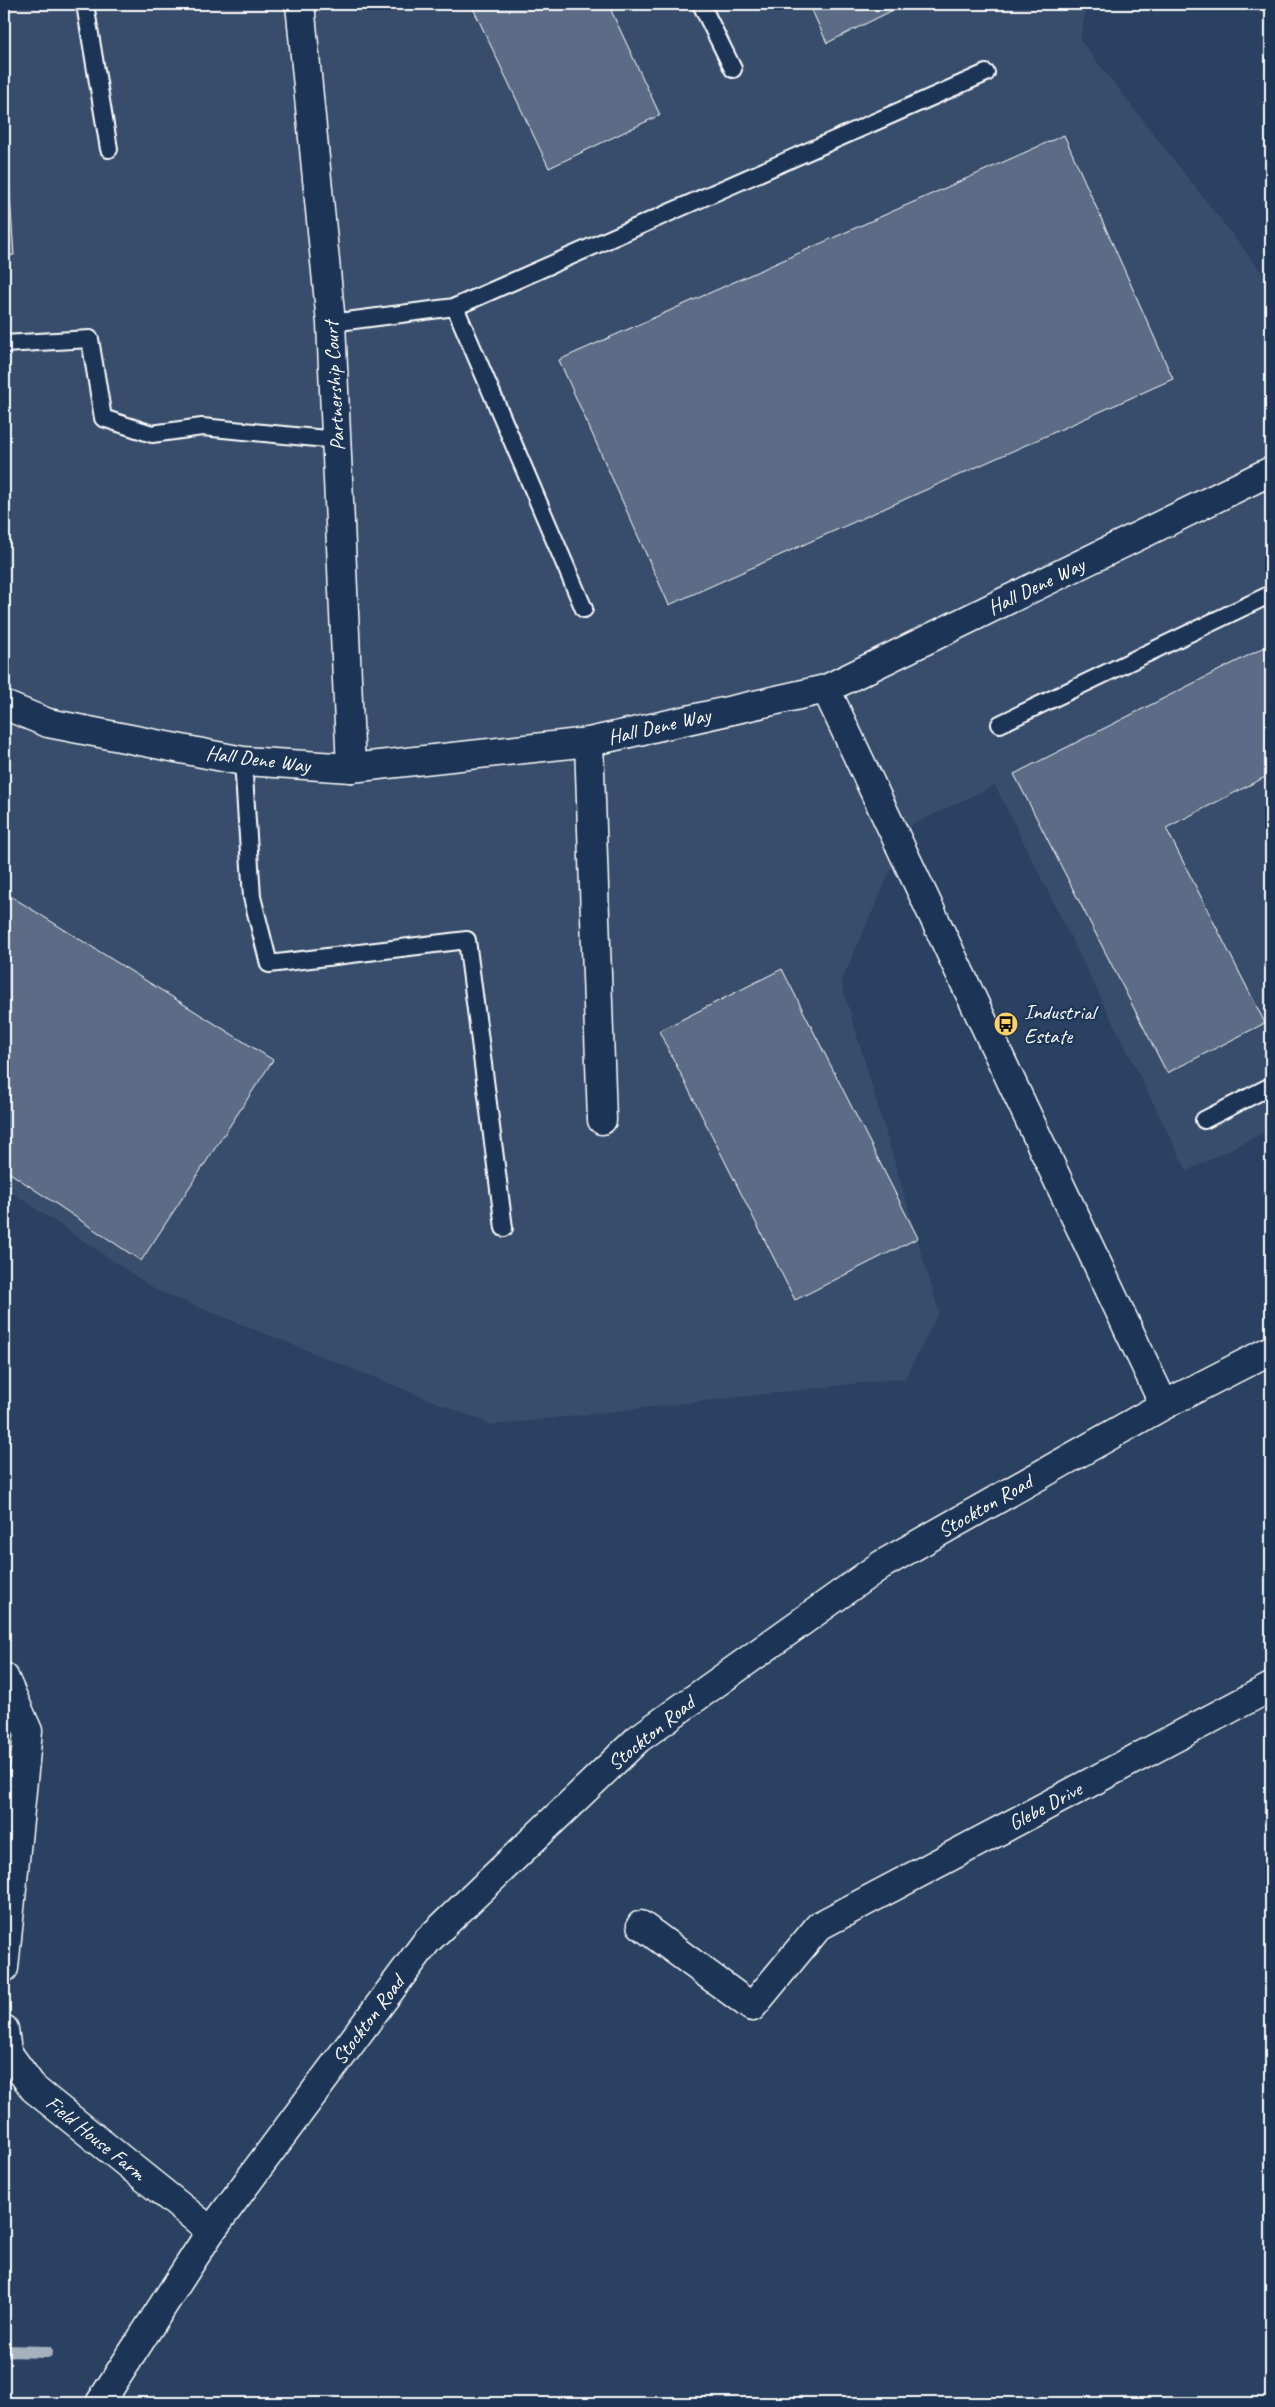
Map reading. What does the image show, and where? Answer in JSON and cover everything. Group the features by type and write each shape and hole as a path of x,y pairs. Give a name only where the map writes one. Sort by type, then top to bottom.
{"street":[{"name":"Partnership Court","path":"300,4 331,323 351,768"},
{"name":"Hall Dene Way","path":"4,704 48,722 243,761 351,768 589,742 826,689 1271,471"},
{"path":"826,689 1164,1405"},
{"path":"589,742 602,1120"},
{"name":"Stockton Road","path":"100,2403 211,2231 426,1941 638,1739 881,1565 1164,1405 1271,1350"},
{"path":"4,1677 28,1731 4,1968"},
{"name":"Glebe Drive","path":"641,1924 752,2007 819,1926 1271,1687"},
{"name":"Field House Farm","path":"4,2029 7,2052 34,2090 211,2231"}],"lane":[{"path":"85,4 109,149"},
{"path":"701,4 733,69"},
{"path":"331,323 454,307 986,72"},
{"path":"454,307 584,609"},
{"path":"4,344 90,339 103,418 152,434 202,427 337,440"},
{"path":"1000,724 1271,594"},
{"path":"243,761 252,897 269,964 467,940 504,1228"},
{"path":"1204,1120 1271,1086"}],"shaded area":[{"path":"4,4 1087,4 1080,40 1271,284 1271,1129 1187,1171 995,785 911,825 841,982 939,1312 905,1378 493,1425 156,1290 4,1187"}],"building":[{"path":"471,4 608,4 660,115 549,168"},
{"path":"809,4 905,4 827,43"},
{"path":"4,108 14,255 4,256"},
{"path":"1064,135 1173,379 669,605 559,360"},
{"path":"1271,644 1271,774 1166,828 1265,1023 1167,1073 1014,774"},
{"path":"4,892 273,1060 141,1261 4,1169"},
{"path":"782,969 918,1238 795,1300 659,1031"}],"waterway":[{"path":"4,2351 47,2352"}],"place":[{"name":"Industrial Estate","path":"1006,1024"}]}
